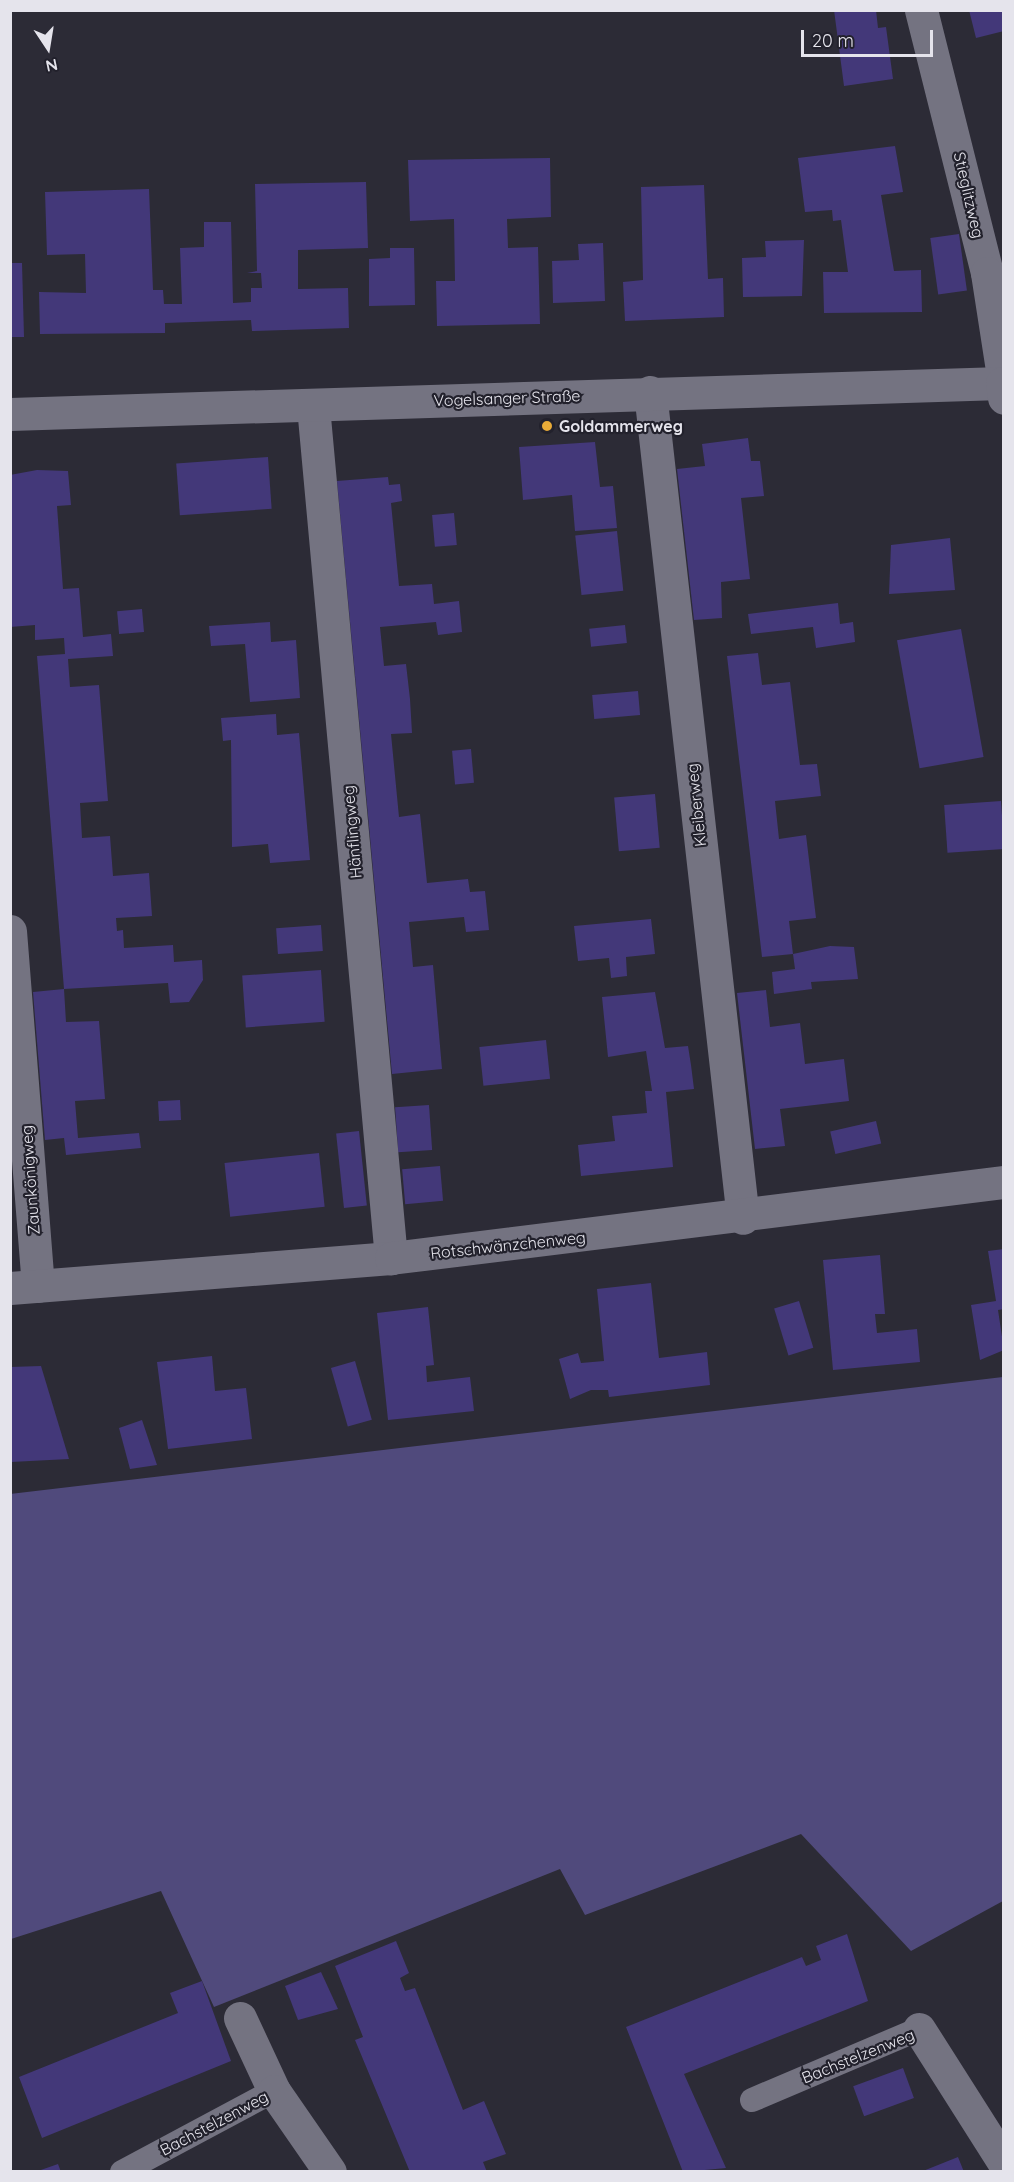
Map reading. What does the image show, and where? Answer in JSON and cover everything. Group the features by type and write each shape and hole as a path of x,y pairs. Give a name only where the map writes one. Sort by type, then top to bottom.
{"street":[{"name":"Stieglitzweg","path":"921,10 987,273 1003,388"},
{"name":"Vogelsanger Straße","path":"10,414 313,406 650,392 1003,388"},
{"name":"Kleiberweg","path":"650,392 743,1218"},
{"name":"Hänflingweg","path":"313,406 391,1258"},
{"name":"Zaunkönigweg","path":"10,931 24,1287"},
{"name":"Rotschwänzchenweg","path":"24,1287 391,1258 743,1218 1004,1182"},
{"name":"Bachstelzenweg","path":"240,2018 274,2091 330,2172"},
{"name":"Bachstelzenweg","path":"919,2029 1004,2163"}],"lane":[{"name":"Bachstelzenweg","path":"752,2100 919,2029"},
{"name":"Bachstelzenweg","path":"122,2172 274,2091"}],"shaded area":[{"path":"1003,1377 1003,1901 911,1951 801,1834 585,1915 560,1869 214,2007 161,1891 11,1939 10,1494"}],"building":[{"path":"834,10 876,10 878,28 886,27 893,79 844,86"},
{"path":"969,10 1004,10 1004,31 976,38"},
{"path":"895,146 903,192 881,195 894,271 921,270 922,312 824,313 823,272 848,272 841,220 833,221 832,210 805,212 798,158"},
{"path":"550,158 551,217 507,219 508,248 538,247 540,324 437,326 436,281 455,281 454,219 410,221 408,160"},
{"path":"366,182 368,248 298,250 298,289 348,288 349,328 252,331 251,320 165,323 165,333 40,334 39,292 86,293 85,254 47,255 45,192 149,189 153,290 163,290 164,304 182,304 180,248 204,247 204,222 231,222 233,303 251,302 251,288 262,288 261,273 247,273 257,271 255,184"},
{"path":"704,185 708,279 723,278 724,317 625,321 623,282 643,280 641,187"},
{"path":"959,234 967,290 938,294 930,238"},
{"path":"804,240 802,296 743,297 742,258 766,257 765,241"},
{"path":"603,243 605,301 553,303 552,261 579,260 578,244"},
{"path":"390,248 414,248 415,305 369,306 369,259 390,258"},
{"path":"10,263 22,263 24,337 10,337"},
{"path":"748,438 751,461 760,461 764,496 741,498 750,579 721,582 722,618 694,620 677,469 705,466 702,444"},
{"path":"595,442 600,487 613,486 617,528 575,531 572,495 523,500 519,447"},
{"path":"268,457 272,509 180,515 176,463"},
{"path":"37,470 68,471 71,505 57,506 63,589 79,588 83,637 111,634 113,656 68,659 70,687 99,685 108,801 80,803 82,838 110,836 113,876 149,873 152,916 116,918 117,931 123,930 124,948 173,945 174,962 202,960 203,980 189,1002 170,1003 168,983 64,989 37,656 65,654 64,638 35,640 35,625 10,627 10,475"},
{"path":"388,477 389,485 400,484 402,501 391,503 399,586 432,584 434,604 459,601 462,632 438,635 436,622 380,627 384,666 406,664 410,699 412,733 391,734 399,817 420,814 427,883 468,879 470,892 485,891 489,930 466,932 464,917 409,922 413,967 433,965 442,1069 392,1074 337,481"},
{"path":"454,513 457,545 435,547 432,515"},
{"path":"617,531 623,591 582,595 575,535"},
{"path":"950,538 955,590 889,594 891,545"},
{"path":"838,603 840,624 853,622 855,642 816,648 813,627 751,634 748,614"},
{"path":"142,609 144,632 119,634 117,611"},
{"path":"270,622 271,642 296,640 300,698 250,702 245,644 211,646 209,626"},
{"path":"625,625 627,643 591,647 589,629"},
{"path":"961,629 984,757 920,768 897,640"},
{"path":"758,653 762,685 790,682 800,765 817,764 821,796 775,801 779,839 806,835 816,918 789,921 793,954 762,957 727,656"},
{"path":"638,691 640,715 594,719 592,695"},
{"path":"276,714 277,735 299,733 310,860 270,863 268,844 232,847 231,740 223,741 221,718"},
{"path":"471,749 474,783 455,785 452,751"},
{"path":"655,794 660,848 619,851 614,798"},
{"path":"1001,801 1004,849 947,853 944,805"},
{"path":"651,919 655,954 626,957 627,976 611,978 609,958 578,961 574,926"},
{"path":"321,925 323,951 278,954 276,928"},
{"path":"830,946 854,947 858,979 811,982 812,989 774,994 772,972 795,969 793,954"},
{"path":"321,970 325,1022 246,1027 242,976"},
{"path":"64,989 66,1022 99,1021 105,1099 75,1101 78,1138 139,1133 141,1148 66,1155 64,1138 45,1140 33,992"},
{"path":"766,990 770,1027 800,1023 805,1064 844,1059 849,1101 780,1109 785,1146 755,1149 737,993"},
{"path":"655,992 665,1048 688,1046 694,1089 666,1092 673,1167 581,1176 578,1145 615,1141 612,1116 647,1113 645,1091 652,1091 646,1051 608,1057 602,997"},
{"path":"546,1040 550,1079 483,1086 479,1047"},
{"path":"180,1100 181,1120 159,1121 158,1101"},
{"path":"429,1105 432,1150 398,1152 395,1107"},
{"path":"876,1121 881,1143 835,1154 830,1132"},
{"path":"359,1131 367,1206 344,1208 336,1133"},
{"path":"319,1153 325,1207 230,1217 225,1163"},
{"path":"440,1166 443,1201 405,1204 402,1169"},
{"path":"1004,1249 1004,1309 998,1310 1004,1350 980,1360 971,1305 996,1301 988,1251"},
{"path":"880,1255 885,1314 875,1314 877,1333 917,1329 920,1362 833,1370 823,1260"},
{"path":"651,1283 659,1358 707,1352 710,1385 609,1397 608,1390 591,1390 570,1399 559,1359 578,1353 581,1363 604,1361 597,1289"},
{"path":"799,1301 813,1348 788,1355 774,1309"},
{"path":"428,1307 434,1365 426,1366 427,1382 470,1377 474,1411 388,1420 377,1313"},
{"path":"212,1356 215,1391 246,1388 252,1439 168,1449 157,1362"},
{"path":"355,1361 372,1420 348,1427 331,1368"},
{"path":"41,1366 69,1459 11,1462 10,1367"},
{"path":"142,1420 157,1465 130,1469 119,1428"},
{"path":"847,1934 868,2001 684,2074 726,2168 683,2172 626,2027 802,1957 806,1966 821,1960 816,1946"},
{"path":"396,1941 409,1973 400,1978 405,1991 415,1988 463,2110 484,2101 506,2154 483,2162 487,2172 410,2172 355,2040 363,2037 335,1966"},
{"path":"321,1972 338,2009 298,2020 285,1986"},
{"path":"202,1981 231,2061 42,2138 19,2077 178,2013 170,1993"},
{"path":"903,2068 914,2098 864,2116 853,2086"},
{"path":"958,2157 964,2172 923,2172 923,2171"},
{"path":"58,2164 61,2172 38,2172 38,2171"}],"place":[{"name":"Goldammerweg","path":"547,426"}]}
